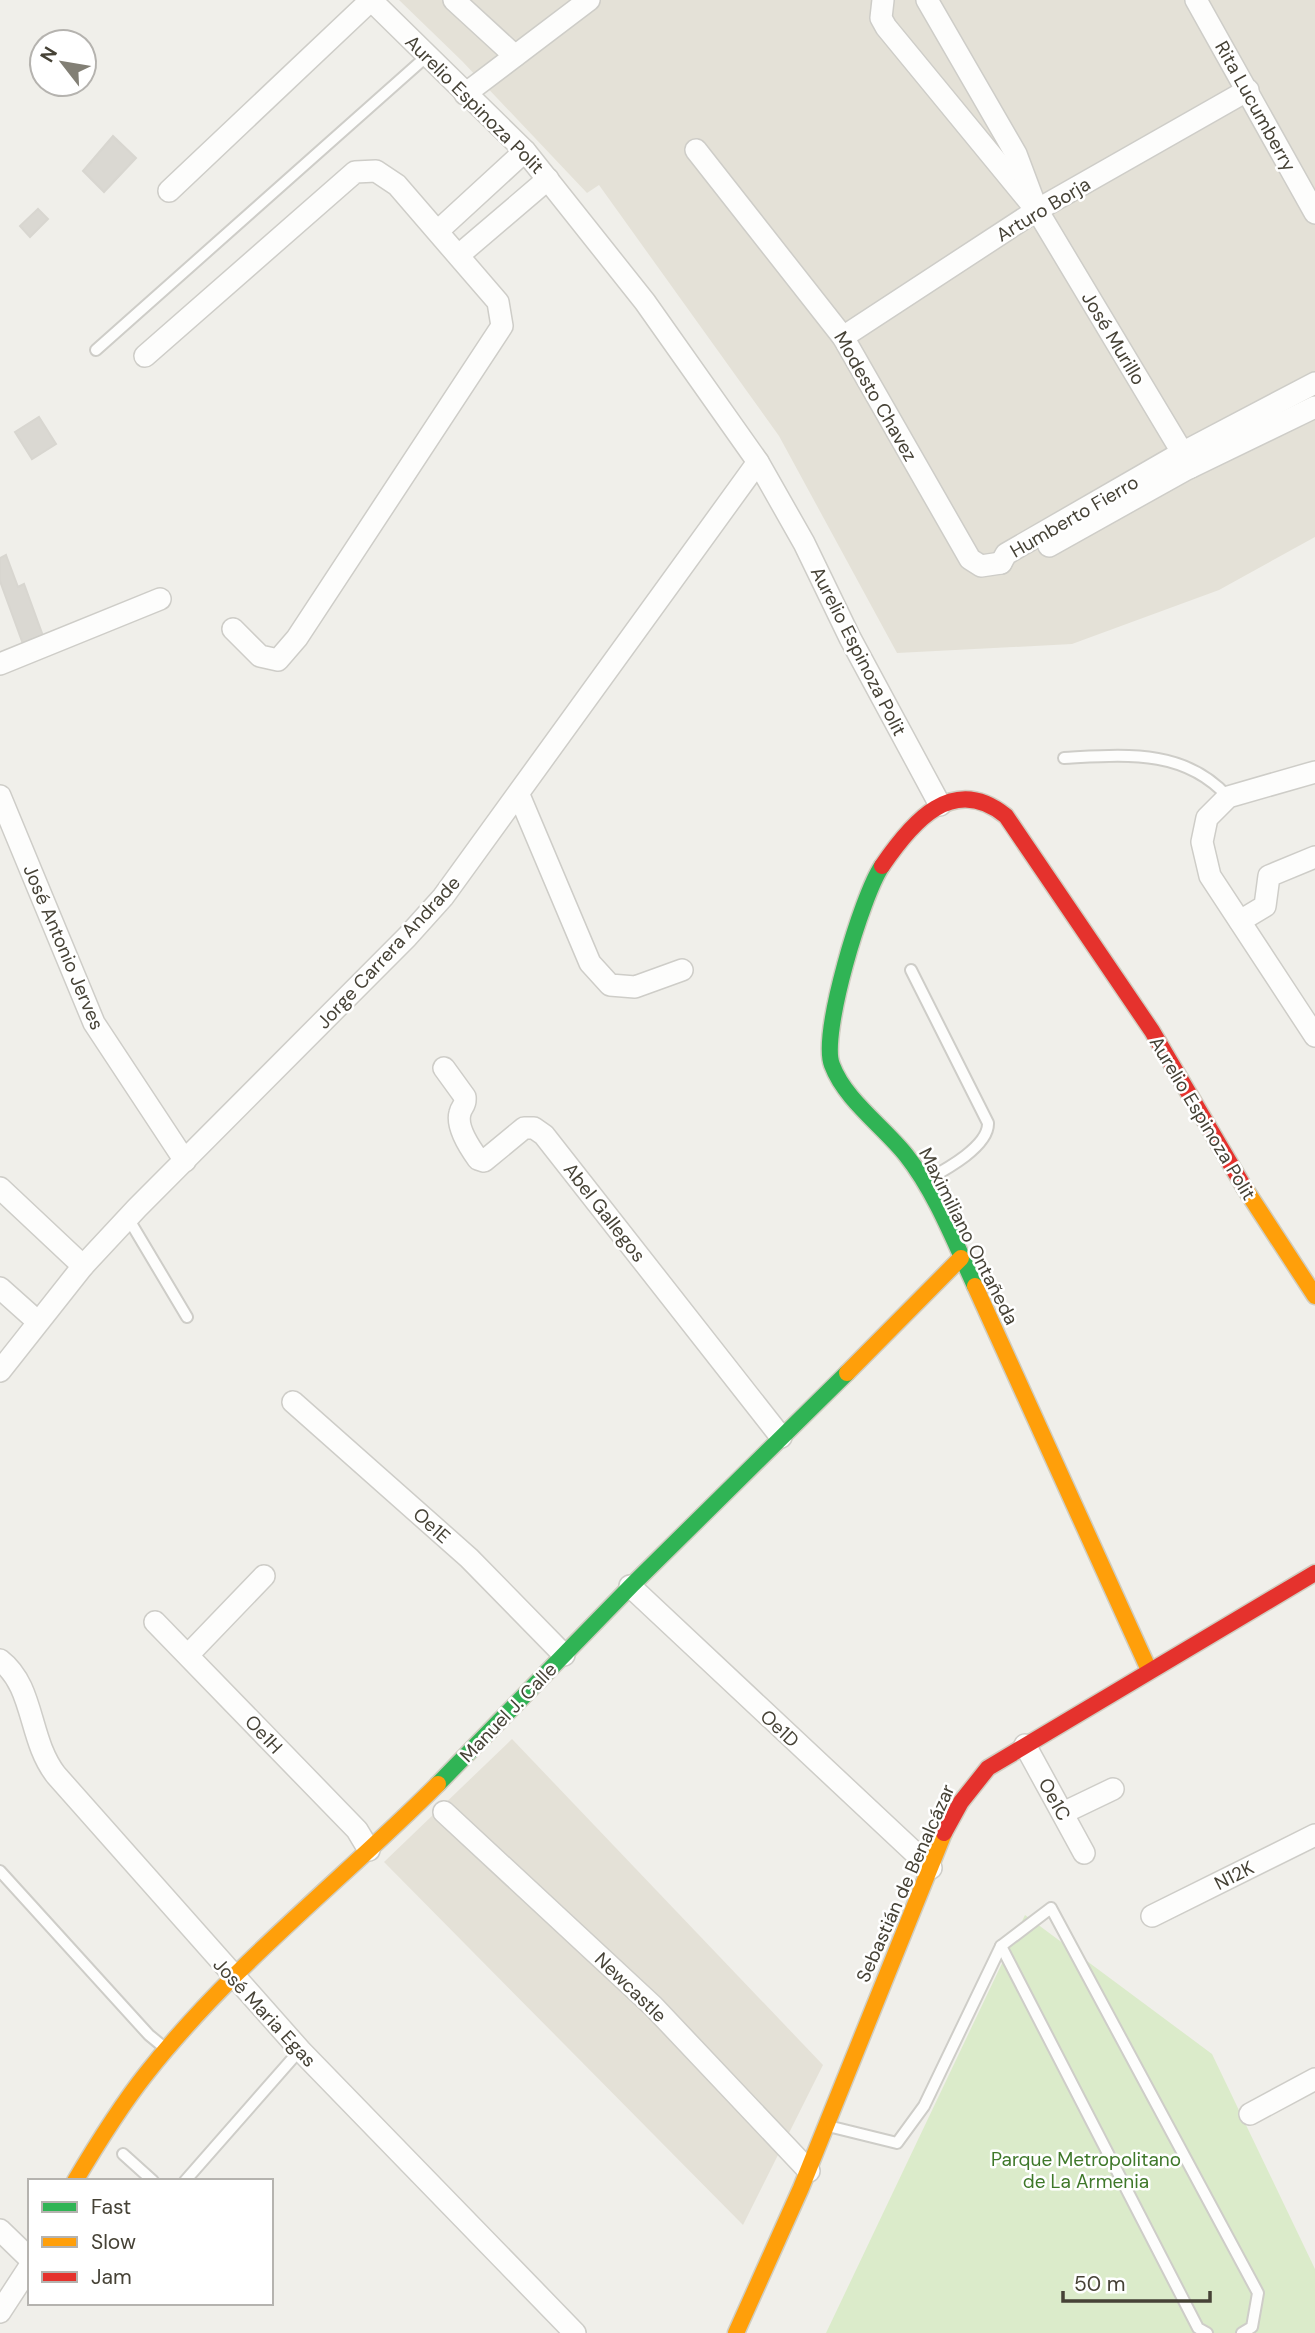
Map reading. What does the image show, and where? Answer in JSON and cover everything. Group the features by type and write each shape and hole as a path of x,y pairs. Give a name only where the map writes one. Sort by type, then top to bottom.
{"street":[{"path":"169,191 371,0"},
{"name":"Aurelio Espinoza Polit","path":"371,0 525,151 645,302 758,462 804,543 850,638 940,805 971,796 990,803 1015,824 1165,1052 1241,1183 1315,1296"},
{"path":"454,0 515,56"},
{"path":"465,94 589,0"},
{"name":"José Murillo","path":"883,0 881,18 886,27 1037,210"},
{"name":"José Murillo","path":"927,0 1016,154 1037,210 1187,460"},
{"name":"Rita Lucumberry","path":"1196,0 1315,213"},
{"name":"Arturo Borja","path":"843,337 1037,210 1248,90"},
{"name":"Modesto Chavez","path":"696,150 843,337 970,559 981,566 1001,563"},
{"path":"439,230 525,151"},
{"path":"145,356 355,172 376,171 387,176 439,230 498,302 502,326 297,638 278,660 260,656 233,629"},
{"path":"494,178 517,204"},
{"path":"459,255 548,178"},
{"name":"Humberto Fierro","path":"1001,563 1006,554 1187,460 1315,383"},
{"name":"Humberto Fierro","path":"1187,460 1315,407"},
{"name":"Jorge Carrera Andrade","path":"0,1371 83,1266 407,937 449,889 758,462"},
{"path":"0,664 160,599"},
{"path":"1315,772 1228,797 1207,818 1202,849 1210,876 1240,921 1307,1008 1315,1036"},
{"path":"519,795 590,963 610,985 635,987 682,970"},
{"name":"José Antonio Jerves","path":"0,796 6,829 94,1023 185,1161"},
{"name":"Maximiliano Ontañeda","path":"940,805 897,842 870,883 857,918 845,968 830,1054 832,1065 900,1148 922,1182 961,1258 1149,1670"},
{"path":"1240,921 1265,906 1269,876 1315,857"},
{"name":"Abel Gallegos","path":"444,1068 465,1097 466,1103 459,1114 461,1125 478,1159 484,1161 491,1158 524,1128 534,1128 544,1135 781,1437"},
{"path":"0,1188 83,1266"},
{"name":"Manuel J. Calle","path":"76,2179 105,2130 166,2049 234,1979 369,1850 961,1258"},
{"path":"0,1288 37,1321"},
{"name":"Oe1E","path":"293,1402 469,1558 564,1655"},
{"path":"188,1655 264,1576"},
{"name":"Sebastián de Benalcázar","path":"736,2333 809,2171 825,2125 931,1868 967,1790 988,1768 1149,1670 1313,1580"},
{"name":"Oe1D","path":"631,1586 931,1868"},
{"name":"Oe1H","path":"155,1622 357,1830 369,1850"},
{"name":"José Maria Egas","path":"0,1660 14,1672 21,1685 38,1745 48,1765 234,1979 575,2333"},
{"name":"Oe1C","path":"1026,1745 1084,1853"},
{"path":"1063,1813 1113,1789"},
{"name":"Newcastle","path":"444,1812 653,2006 809,2171"},
{"name":"N12K","path":"1152,1916 1315,1835"},
{"path":"1250,2114 1315,2080"},
{"path":"0,2230 28,2257"},
{"path":"0,2312 28,2269"}],"lane":[{"path":"96,350 427,56"},
{"path":"1064,758 1136,754 1159,757 1185,766 1219,787 1228,797"},
{"path":"911,970 988,1123 988,1133 983,1141 943,1171 922,1182"},
{"path":"128,1218 187,1317"},
{"path":"0,1871 149,2035 166,2049"},
{"path":"825,2125 897,2143 924,2106 1001,1946 1051,1908 1258,2293 1252,2327 1242,2333"},
{"path":"1001,1946 1198,2328 1208,2333"},
{"path":"187,2179 300,2050"},
{"path":"123,2154 151,2179"}],"shaded area":[{"path":"399,0 1315,0 1315,537 1219,590 1072,644 897,653 779,436 599,185 587,193 462,61"},
{"path":"512,1739 823,2065 743,2225 384,1862"}],"green space":[{"name":"Parque Metropolitano de La Armenia","path":"1025,1915 1212,2054 1315,2269 1315,2333 826,2333"}],"building":[{"path":"113,136 136,158 104,192 83,171"},
{"path":"38,209 48,219 30,237 20,226"},
{"path":"39,417 56,444 32,459 15,432"},
{"path":"6,555 18,587 24,584 43,636 23,644 0,581 0,558"}],"traffic: fast":[{"path":"882,866 864,905 837,996 830,1049 832,1065 846,1090 897,1144 927,1185 975,1286"},
{"path":"438,1784 632,1585 847,1373"}],"traffic: slow":[{"path":"1244,1187 1315,1296"},
{"path":"847,1373 961,1258"},
{"path":"975,1286 1149,1670"},
{"path":"76,2179 127,2100 179,2035 250,1960 438,1784"},
{"path":"736,2333 801,2188 944,1833"}],"traffic: jam":[{"path":"882,866 920,820 935,808 951,801 968,799 987,804 1006,816 1152,1031 1244,1187"},
{"path":"944,1833 961,1802 988,1768 1315,1573"}]}
